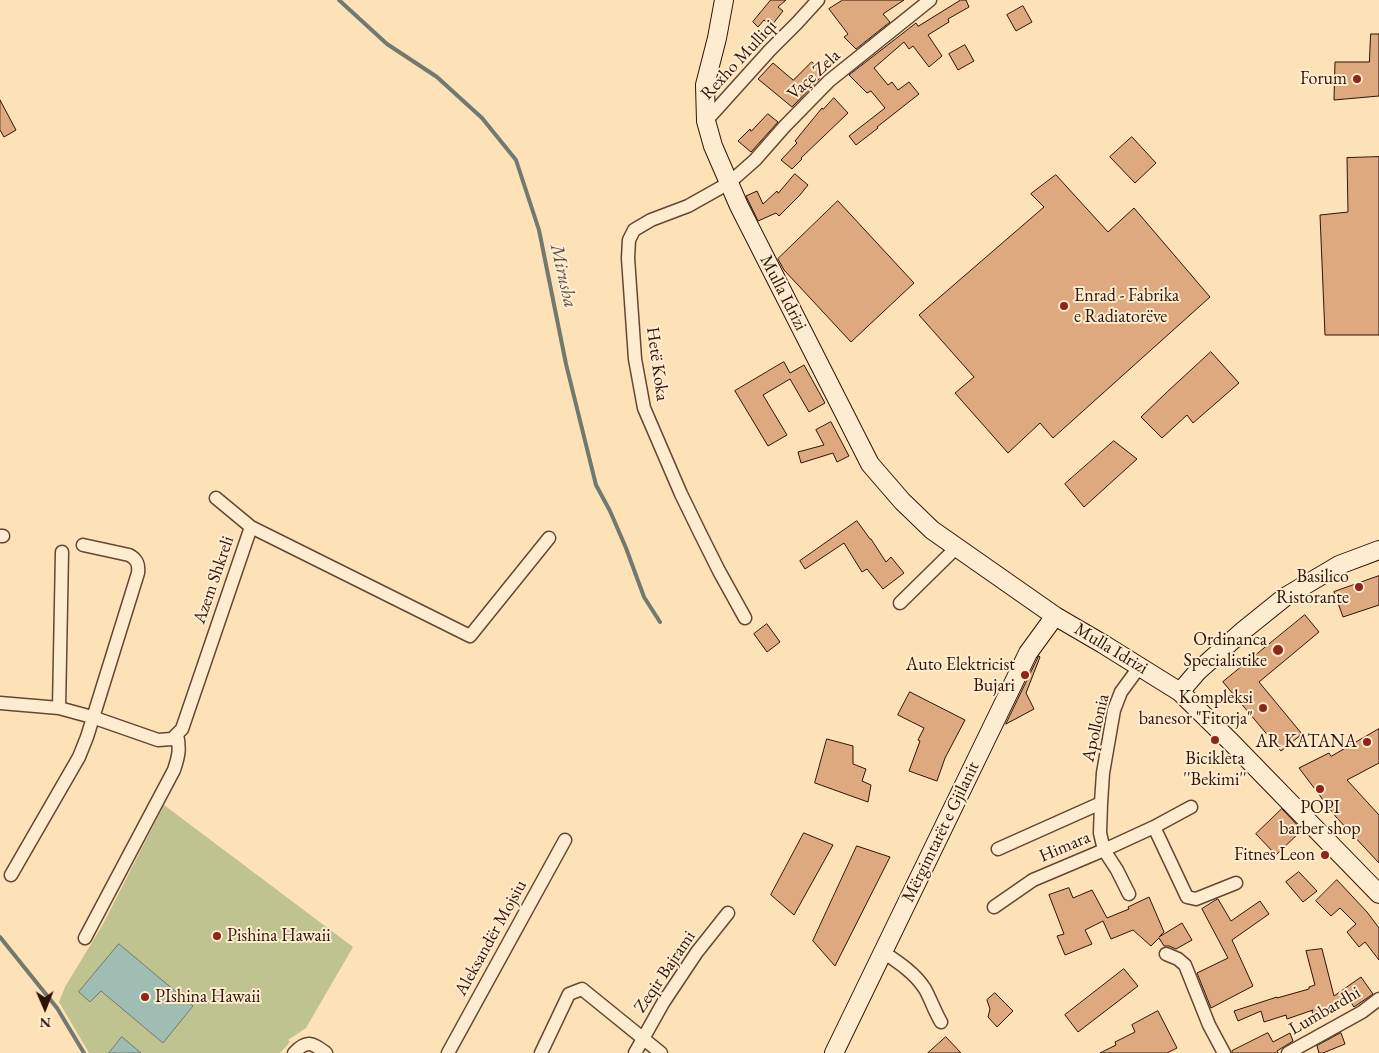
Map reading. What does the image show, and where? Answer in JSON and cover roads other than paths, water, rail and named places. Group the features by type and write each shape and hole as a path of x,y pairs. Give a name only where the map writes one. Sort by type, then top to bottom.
{"street":[{"name":"Mulla Idrizi","path":"724,0 705,85 706,121 712,146 738,206 870,464 902,501 932,530 1055,616 1180,692 1244,754 1379,894"},
{"name":"Rexho Mulliqi","path":"706,121 818,0"},
{"name":"Vaçe Zela","path":"728,184 756,160 784,127 829,81 930,0"},
{"name":"Hetë Koka","path":"728,184 688,206 651,220 634,230 629,240 628,258 635,359 644,408 692,518 745,618"},
{"path":"216,498 251,527"},
{"name":"Azem Shkreli","path":"177,734 182,729 251,527 470,636 549,538"},
{"path":"11,875 78,757 87,737 138,569 136,559 129,555 83,545"},
{"path":"900,603 957,547"},
{"path":"1180,692 1211,659 1285,596 1339,566 1379,550"},
{"path":"59,708 62,552"},
{"name":"Mërgimtarët e Gjilanit","path":"834,1053 1028,653 1055,616"},
{"name":"Apollonia","path":"1104,850 1100,833 1103,772 1114,710 1121,692 1140,666"},
{"path":"0,703 59,708 92,717 158,740 172,739 177,734"},
{"path":"85,938 174,770 180,747 177,734"},
{"path":"998,849 1101,803"},
{"name":"Himara","path":"994,907 1032,880 1104,850 1154,827 1191,807"},
{"path":"1154,827 1187,897 1196,899 1236,883"},
{"name":"Aleksandër Mojsiu","path":"448,1053 564,840"},
{"path":"1104,850 1129,894"},
{"name":"Zeqir Bajrami","path":"635,1053 663,1003 697,952 728,913"},
{"path":"882,952 896,960 924,987 941,1022"},
{"path":"1166,954 1178,959 1185,965 1209,1025 1224,1053"},
{"path":"541,1053 569,994 582,989 661,1053"},
{"name":"Lumbardhi","path":"1288,1053 1362,1012 1379,999"},
{"path":"294,1053 304,1044 312,1044 326,1053"}],"water":[{"name":"PIshina Hawaii","path":"119,944 193,1006 163,1043 101,991 90,1002 79,992"},
{"path":"122,1037 141,1053 109,1053"}],"waterway":[{"name":"Mirusha","path":"339,0 387,44 437,77 482,118 516,160 539,230 566,364 596,485 626,548 644,597 660,622"},
{"path":"0,937 57,1008 84,1053"}],"place":[{"name":"Forum","path":"1357,79"},
{"name":"Enrad - Fabrika e Radiatorëve","path":"1064,306"},
{"name":"Basilico Ristorante","path":"1359,587"},
{"name":"Ordinanca Specialistike","path":"1278,650"},
{"name":"Auto Elektricist Bujari","path":"1025,675"},
{"name":"Kompleksi banesor \"Fitorja\"","path":"1263,708"},
{"name":"Bicikleta ''Bekimi''","path":"1215,740"},
{"name":"AR KATANA","path":"1367,742"},
{"name":"POPI barber shop","path":"1320,789"},
{"name":"Fitnes Leon","path":"1325,855"},
{"name":"Pishina Hawaii","path":"217,936"},
{"name":"PIshina Hawaii","path":"145,997"}]}
